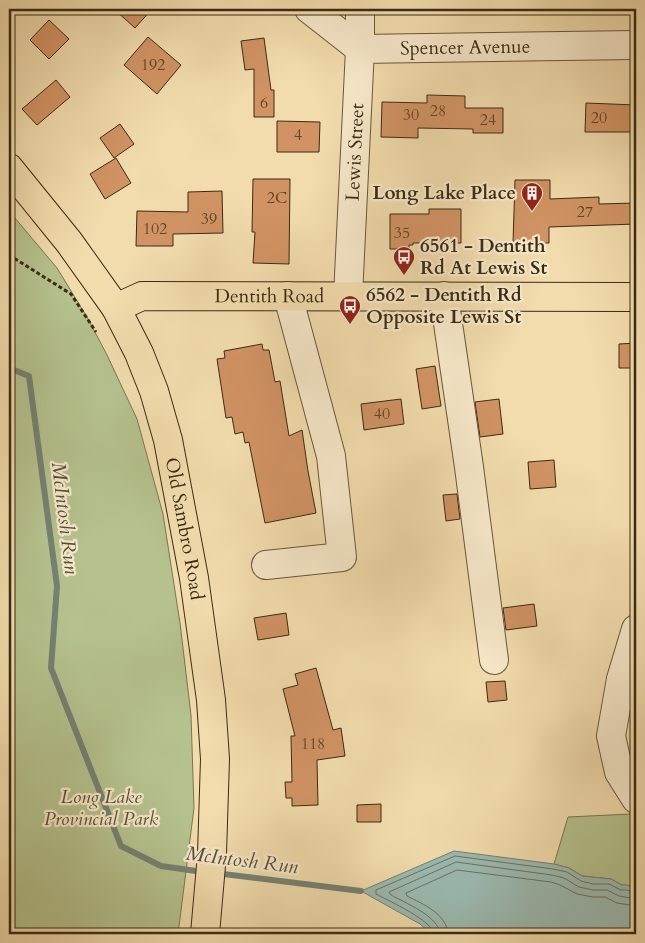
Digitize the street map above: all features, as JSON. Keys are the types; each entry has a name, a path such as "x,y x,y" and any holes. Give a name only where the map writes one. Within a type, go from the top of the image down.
{"main road":[{"name":"Old Sambro Road","path":"9,168 74,249 116,308 139,353 154,391 168,440 184,524 211,700 215,759 212,854 205,934"},
{"name":"Dentith Road","path":"116,308 142,296 636,297"}],"street":[{"path":"308,9 360,49"},
{"name":"Lewis Street","path":"348,296 360,49 360,9"},
{"name":"Spencer Avenue","path":"360,49 636,46"},
{"path":"266,565 342,557 330,456 288,296"},
{"path":"444,296 494,660"},
{"path":"636,629 622,679 611,736 619,772 636,799"}],"path":[{"path":"9,255 70,294 96,332"}],"green space":[{"name":"Long Lake Provincial Park","path":"9,211 57,268 87,317 107,355 137,419 163,514 180,623 191,715 194,808 178,934 9,934"},
{"path":"631,814 636,816 636,889 633,886 622,885 611,879 582,876 569,868 554,864 568,817"}],"water":[{"path":"454,851 554,864 569,868 582,876 611,879 636,889 636,934 431,934 420,924 361,891"}],"building":[{"path":"114,9 152,9 135,28"},
{"path":"49,20 69,39 49,59 30,40"},
{"path":"148,37 181,65 157,94 124,65"},
{"path":"264,38 271,90 274,90 274,117 254,117 254,69 245,70 241,41"},
{"path":"56,80 70,97 37,125 22,109"},
{"path":"427,95 465,96 465,108 503,108 503,133 473,133 473,129 418,128 418,138 381,137 382,102 427,103"},
{"path":"586,103 636,105 636,132 585,132"},
{"path":"277,121 320,122 319,152 277,152"},
{"path":"120,124 134,144 114,158 100,138"},
{"path":"116,158 131,183 105,199 90,174"},
{"path":"253,179 290,179 289,264 253,263 255,232 252,232"},
{"path":"515,180 550,180 550,199 599,197 599,204 636,203 636,224 549,227 549,243 513,243"},
{"path":"222,191 223,233 173,234 173,246 136,246 137,211 188,212 188,192"},
{"path":"429,209 461,209 461,243 413,243 413,245 409,245 409,249 390,249 390,214 429,214"},
{"path":"636,343 636,368 619,368 619,344"},
{"path":"262,344 263,350 269,350 275,382 280,381 289,436 302,430 316,513 265,523 249,442 245,443 243,432 235,434 232,417 226,418 217,359 225,358 224,351"},
{"path":"435,366 441,406 422,409 416,369"},
{"path":"401,399 404,424 364,430 361,404"},
{"path":"499,399 503,434 480,437 475,402"},
{"path":"554,460 556,487 530,489 528,462"},
{"path":"457,494 460,519 446,521 443,495"},
{"path":"534,604 537,626 506,630 503,608"},
{"path":"286,613 289,635 258,640 254,618"},
{"path":"316,668 333,730 341,728 345,756 317,760 318,805 292,806 292,798 286,798 285,782 292,782 291,736 295,736 283,689 298,685 295,674"},
{"path":"505,681 507,700 488,702 486,682"},
{"path":"381,804 381,822 357,822 357,805"}],"waterway":[{"name":"McIntosh Run","path":"9,368 29,376 57,586 51,668 121,846 161,866 203,872"},
{"name":"McIntosh Run","path":"215,873 361,891"}],"place":[{"name":"Long Lake Place","path":"532,212"},
{"name":"6561 - Dentith Rd At Lewis St","path":"404,276"},
{"name":"6562 - Dentith Rd Opposite Lewis St","path":"350,325"}]}
